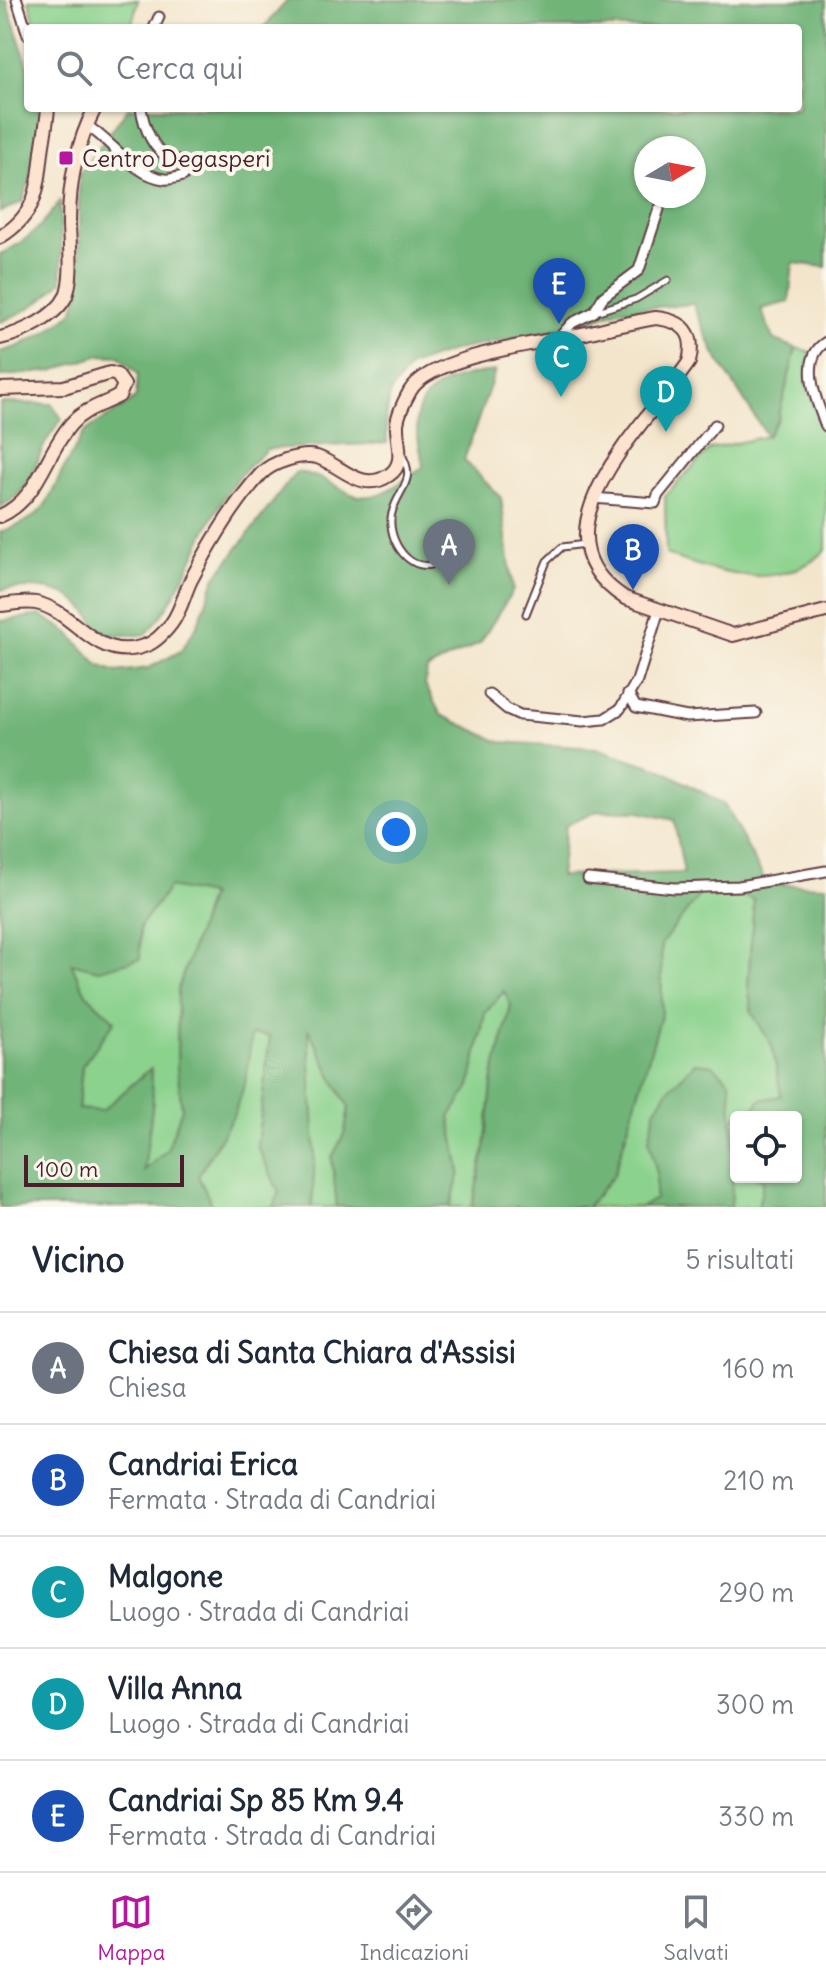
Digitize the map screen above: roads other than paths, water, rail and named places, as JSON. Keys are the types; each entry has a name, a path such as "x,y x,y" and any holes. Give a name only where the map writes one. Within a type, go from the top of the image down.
{"main road":[{"path":"0,237 20,222 33,205 38,189 48,112"},
{"path":"0,338 19,332 44,318 61,305 67,292 74,166 93,112"},
{"path":"0,605 35,603 63,616 95,642 121,649 143,647 160,637 173,622 199,567 237,504 264,471 287,459 316,457 355,479 374,481 388,476 398,466 397,425 400,414 412,387 421,379 442,367 508,348 656,318 672,320 682,326 689,334 693,347 685,368 604,475 593,498 586,518 587,543 595,569 609,588 625,598 733,635 826,611"},
{"path":"0,389 64,387 110,373 117,375 124,385 119,396 94,406 72,423 28,497 0,516"}],"street":[{"path":"17,0 25,24"},
{"path":"156,24 159,17"},
{"path":"86,125 150,174 165,180 183,176 189,167 179,159 170,158 157,146 148,135 142,112"},
{"path":"558,339 572,323 594,312 603,297 639,270 659,209"},
{"path":"826,342 819,346 812,361 812,387 826,426"},
{"path":"593,498 655,503 658,495 715,425"},
{"path":"489,694 520,715 583,721 604,719 620,709 628,694 642,666 659,610"},
{"path":"628,694 636,707 687,717 756,713"},
{"path":"588,879 674,888 728,887 826,871"}],"lane":[{"path":"594,312 636,299 668,280"},
{"path":"400,450 409,467 407,482 391,515 395,541 405,559 423,566 431,565"},
{"path":"526,614 547,561 562,547 587,543"}],"place":[{"name":"Centro Degasperi","path":"66,158"},
{"name":"Candriai Sp 85 Km 9.4","path":"559,324"},
{"name":"Malgone","path":"561,397"},
{"name":"Villa Anna","path":"666,432"},
{"name":"Chiesa di Santa Chiara d'Assisi","path":"449,585"},
{"name":"Candriai Erica","path":"633,590"}]}
